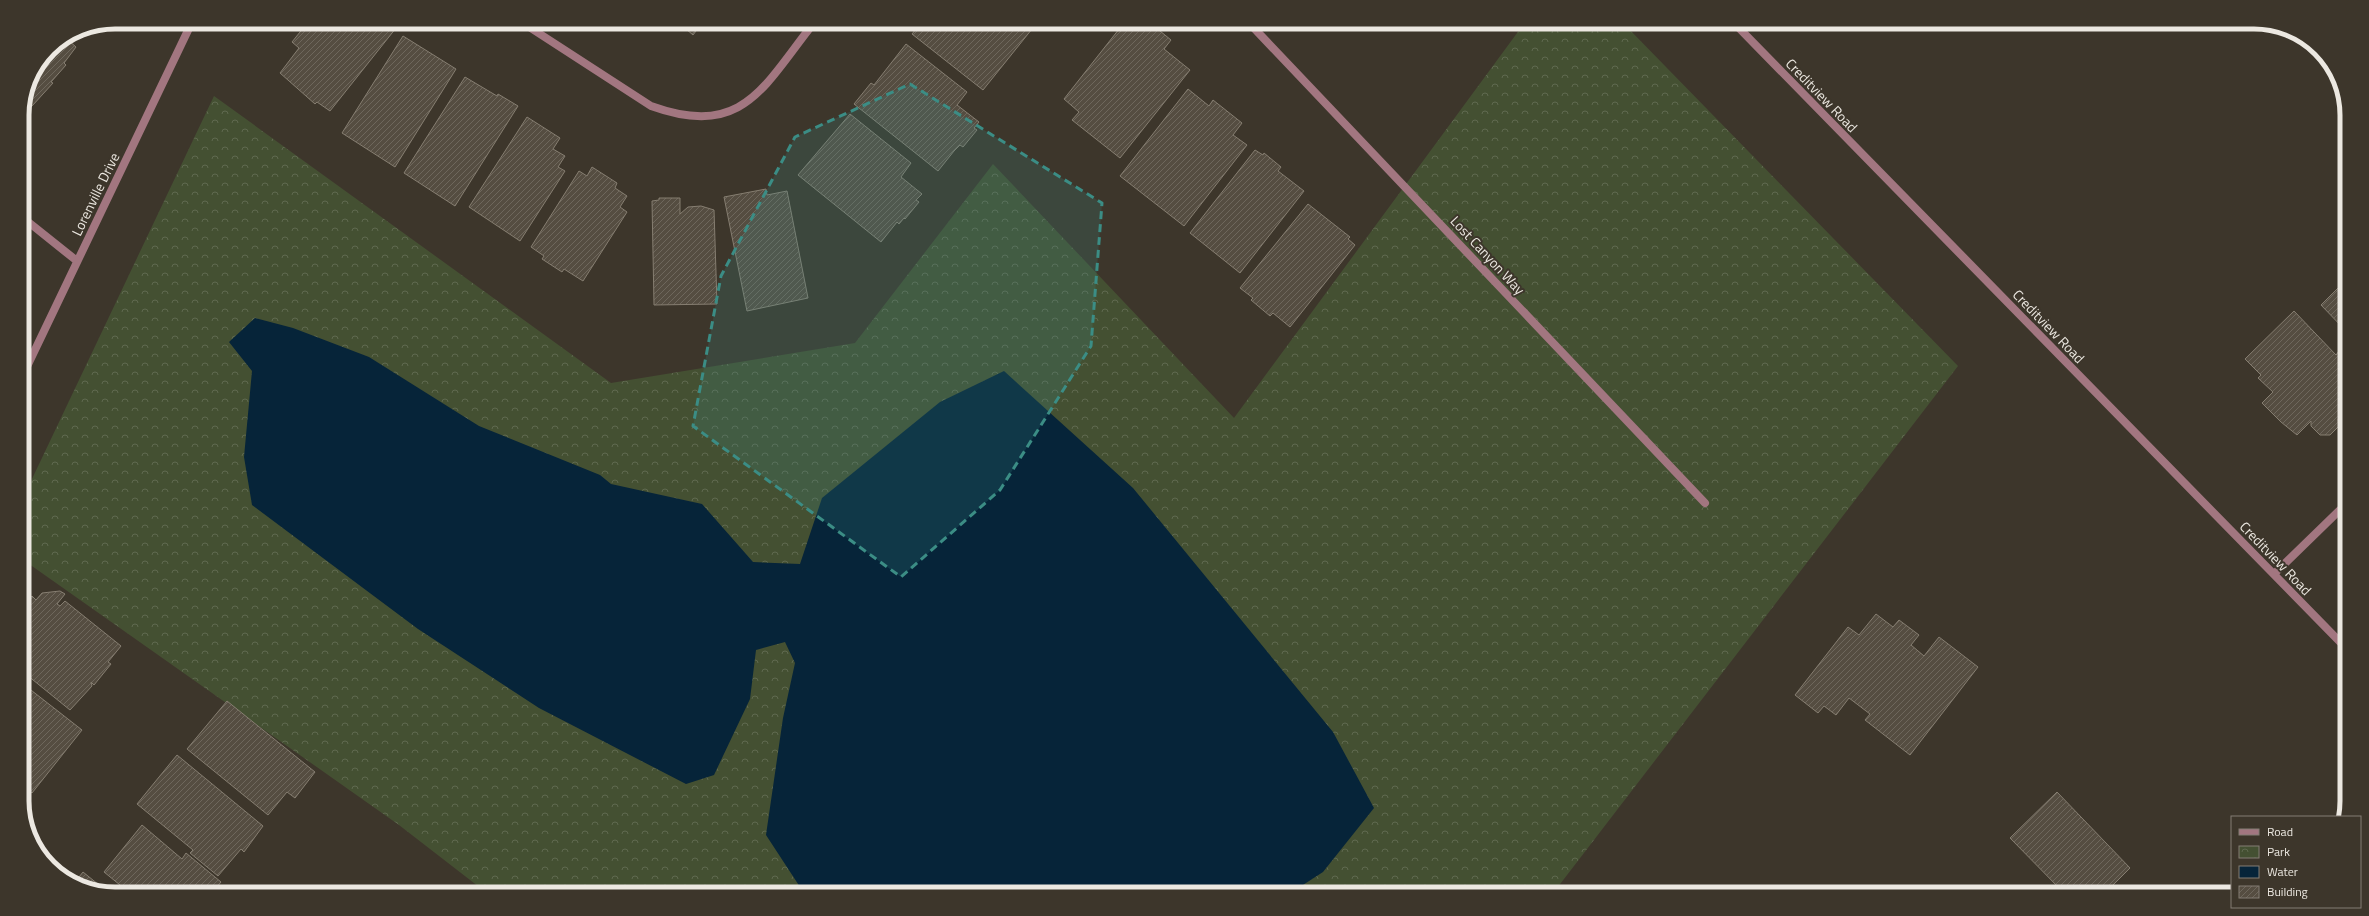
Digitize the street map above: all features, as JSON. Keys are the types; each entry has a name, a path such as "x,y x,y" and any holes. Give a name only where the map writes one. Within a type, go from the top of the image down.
{"street":[{"name":"Lorenville Drive","path":"29,362 189,29"},
{"path":"532,29 651,106 674,114 699,117 725,114 743,105 758,94 809,29"},
{"name":"Lost Canyon Way","path":"1255,29 1705,503"},
{"name":"Creditview Road","path":"1740,29 2340,642"},
{"path":"29,223 77,261"},
{"path":"2274,574 2340,510"}],"highlighted area":[{"path":"910,84 1102,203 1091,346 1000,490 901,577 693,426 721,276 795,137"}],"green space":[{"path":"1520,29 1629,29 1958,366 1558,887 479,887 399,825 29,564 29,485 214,96 611,383 855,343 993,164 1234,418"}],"water":[{"path":"255,318 293,328 369,357 479,426 600,475 611,484 702,504 753,562 800,564 822,498 940,402 1004,371 1133,488 1333,732 1374,808 1323,872 1300,887 800,887 766,835 783,718 795,663 785,642 756,650 750,699 714,775 686,784 539,708 418,629 252,505 244,457 252,371 229,342"}],"building":[{"path":"302,29 395,29 330,111 317,102 315,104 280,73 299,48 292,42"},
{"path":"686,29 698,29 693,35"},
{"path":"916,29 1032,29 983,90 912,34"},
{"path":"1119,29 1158,29 1171,40 1164,49 1190,70 1120,158 1072,120 1079,112 1064,99"},
{"path":"403,36 456,69 395,167 342,133"},
{"path":"70,41 76,47 64,63 66,65 51,82 53,83 30,109 32,93 40,72 50,58"},
{"path":"906,44 967,92 957,105 979,122 974,128 977,130 963,147 960,145 938,171 854,104 871,83 874,85"},
{"path":"465,77 497,96 498,94 518,106 455,206 404,173"},
{"path":"1188,89 1209,106 1213,100 1242,123 1233,135 1247,145 1184,226 1120,176"},
{"path":"850,114 911,163 901,177 922,194 916,200 919,202 905,219 904,218 899,224 897,222 881,242 798,175"},
{"path":"527,117 560,138 553,149 565,156 558,167 565,171 520,241 469,207"},
{"path":"1255,150 1263,155 1264,153 1281,167 1278,171 1304,191 1240,273 1190,233"},
{"path":"592,167 617,183 615,188 627,196 620,207 627,212 583,281 564,269 562,272 542,259 544,256 531,247 579,171 587,176"},
{"path":"766,189 767,195 787,191 808,298 747,311 724,197"},
{"path":"659,198 680,198 680,214 688,207 701,206 714,210 717,304 654,305 652,201 659,200"},
{"path":"1308,204 1350,237 1348,239 1355,245 1290,327 1273,313 1270,316 1251,300 1253,298 1240,288"},
{"path":"2340,286 2340,325 2321,305"},
{"path":"2294,311 2336,355 2339,351 2340,352 2339,426 2330,435 2320,435 2311,426 2311,421 2297,435 2281,422 2262,403 2273,392 2258,378 2261,375 2245,359"},
{"path":"60,591 65,594 57,604 60,606 65,601 121,646 108,662 111,664 94,685 91,682 92,686 70,710 29,677 29,600 32,596 36,600 42,593"},
{"path":"1876,614 1893,627 1899,620 1919,635 1911,645 1924,656 1939,637 1978,667 1910,755 1865,720 1870,714 1849,698 1836,715 1824,706 1818,713 1795,695 1848,627 1859,635"},
{"path":"29,688 82,730 32,793 29,791"},
{"path":"227,701 315,772 295,798 287,792 268,815 187,749"},
{"path":"177,755 263,826 244,852 241,849 218,876 190,853 193,850 137,804"},
{"path":"2057,792 2130,868 2111,887 2058,887 2010,838"},
{"path":"142,825 182,859 186,853 221,882 217,887 123,887 104,872"},
{"path":"83,872 99,885 87,882 78,878"}]}
